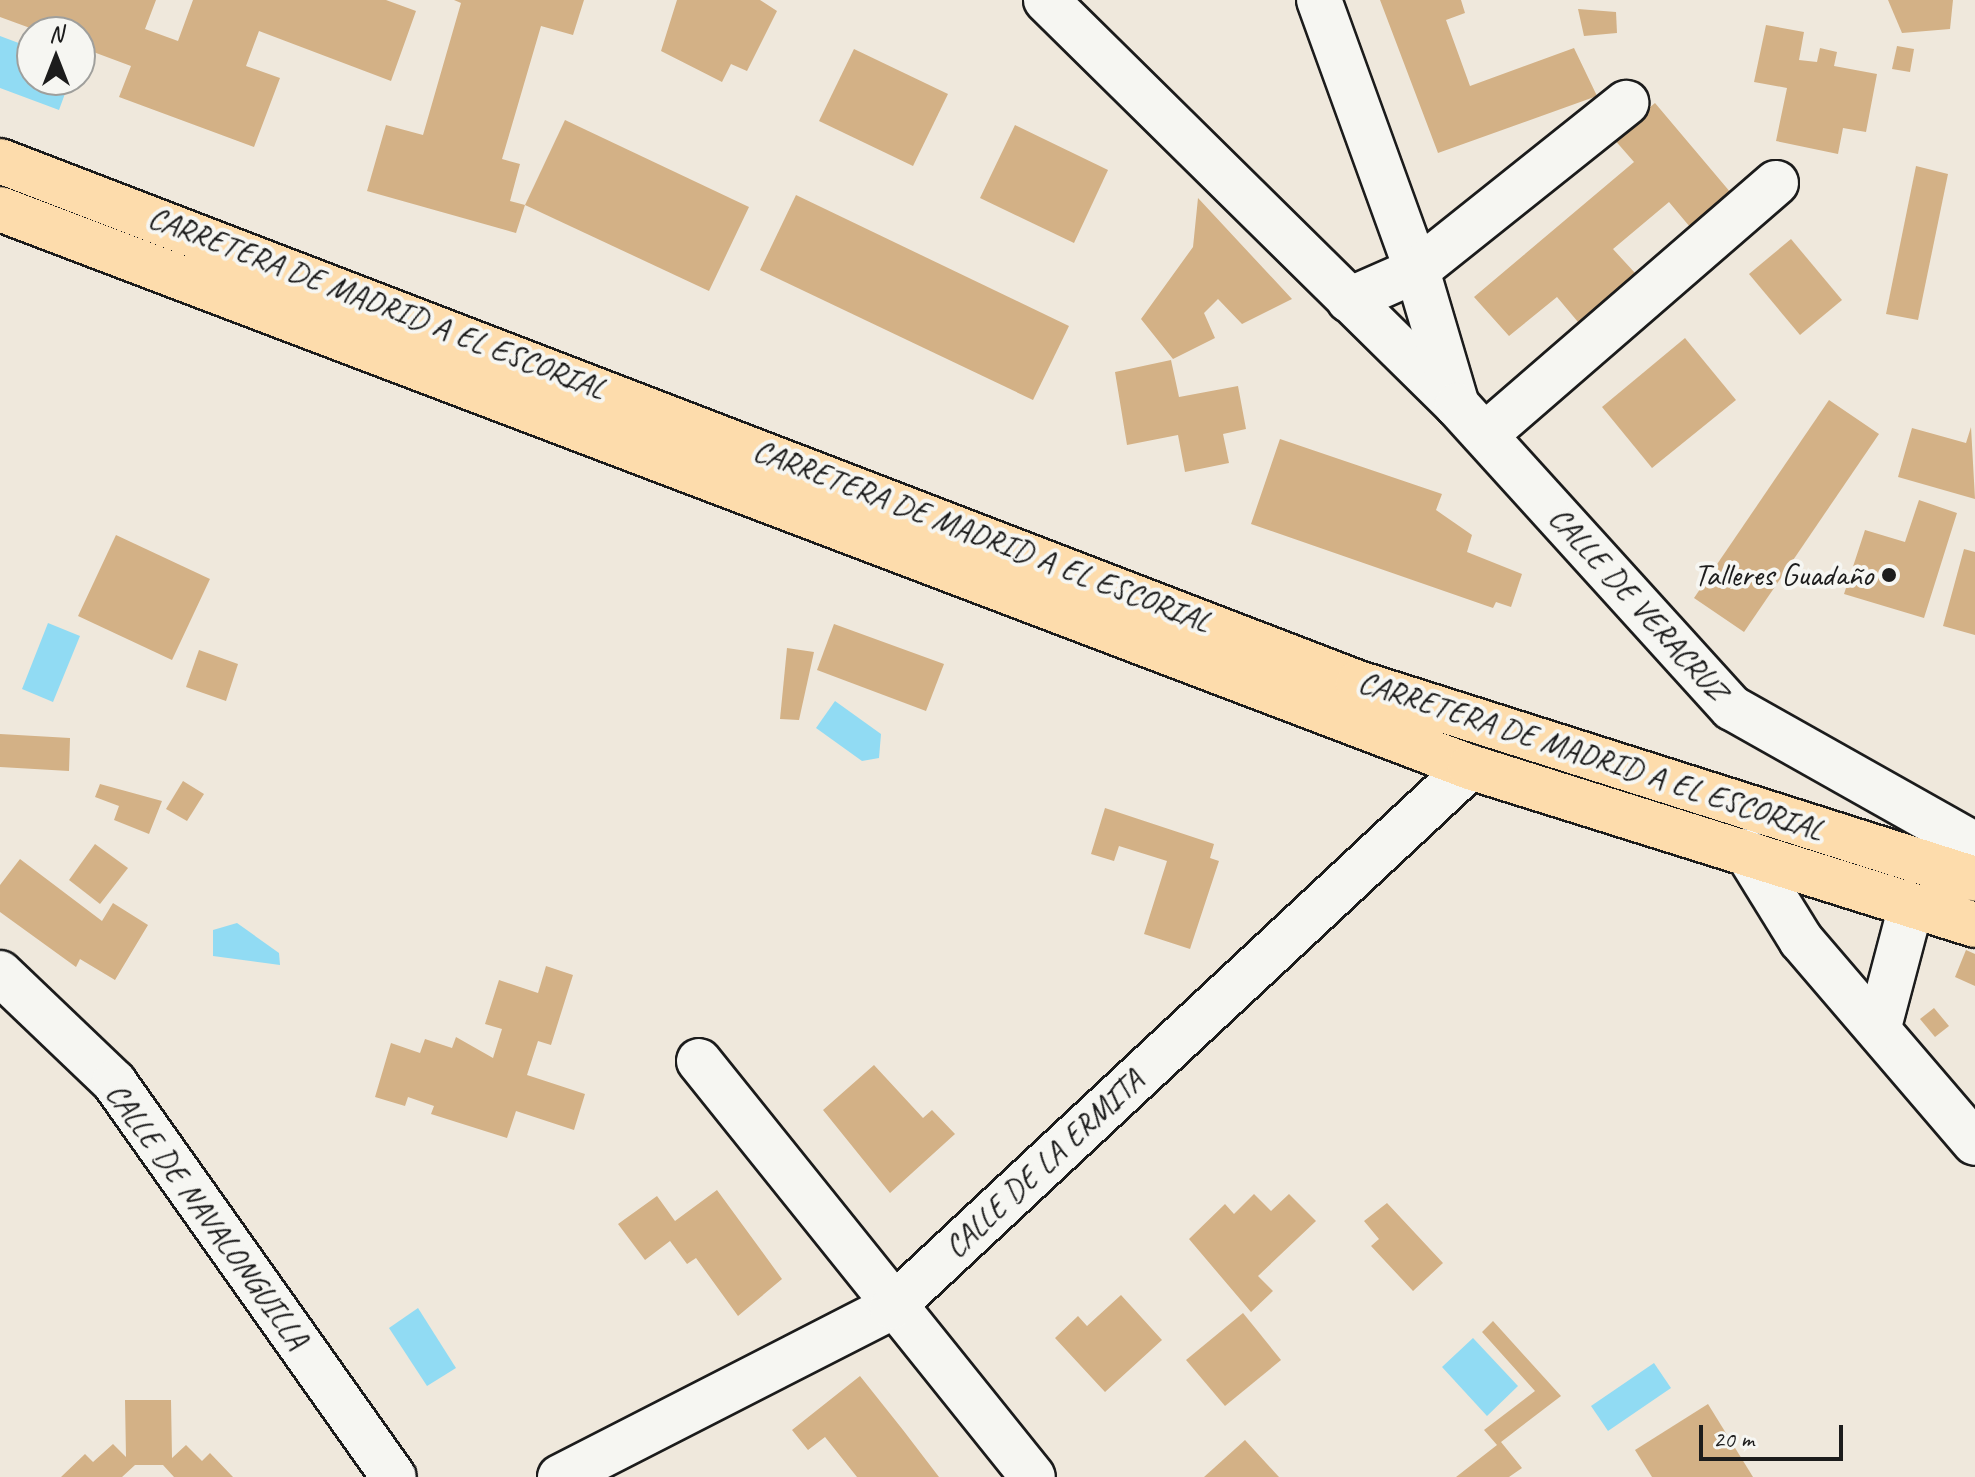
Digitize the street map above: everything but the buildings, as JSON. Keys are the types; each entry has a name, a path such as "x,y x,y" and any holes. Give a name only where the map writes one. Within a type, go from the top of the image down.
{"highway":[{"name":"CARRETERA DE MADRID A EL ESCORIAL","path":"0,161 1358,683 1975,879"},
{"name":"CARRETERA DE MADRID A EL ESCORIAL","path":"0,209 1470,767 1975,925"}],"street":[{"name":"CALLE DE VERACRUZ","path":"1046,0 1471,420 1732,708 1975,845"},
{"name":"CALLE DE VERACRUZ","path":"1319,0 1471,420"},
{"path":"1349,300 1417,270 1626,103"},
{"path":"1471,420 1776,183"},
{"name":"CALLE DE LA ERMITA","path":"560,1477 892,1307 1470,767"},
{"path":"1746,851 1801,940 1879,1027 1975,1143"},
{"path":"1879,1027 1911,906"},
{"name":"CALLE DE NAVALONGUILLA","path":"0,973 114,1082 394,1477"},
{"path":"699,1061 892,1307 1033,1477"}],"water":[{"path":"0,36 16,42 16,94 0,88"},
{"path":"21,96 64,96 59,110"},
{"path":"48,623 80,636 53,702 22,689"},
{"path":"835,701 881,734 879,758 862,761 816,728"},
{"path":"237,923 279,953 280,965 213,956 213,930"},
{"path":"418,1308 456,1368 427,1386 389,1328"},
{"path":"1473,1338 1518,1386 1487,1416 1442,1367"},
{"path":"1654,1363 1671,1388 1608,1431 1591,1406"}],"place":[{"name":"Talleres Guadaño","path":"1889,575"}]}
